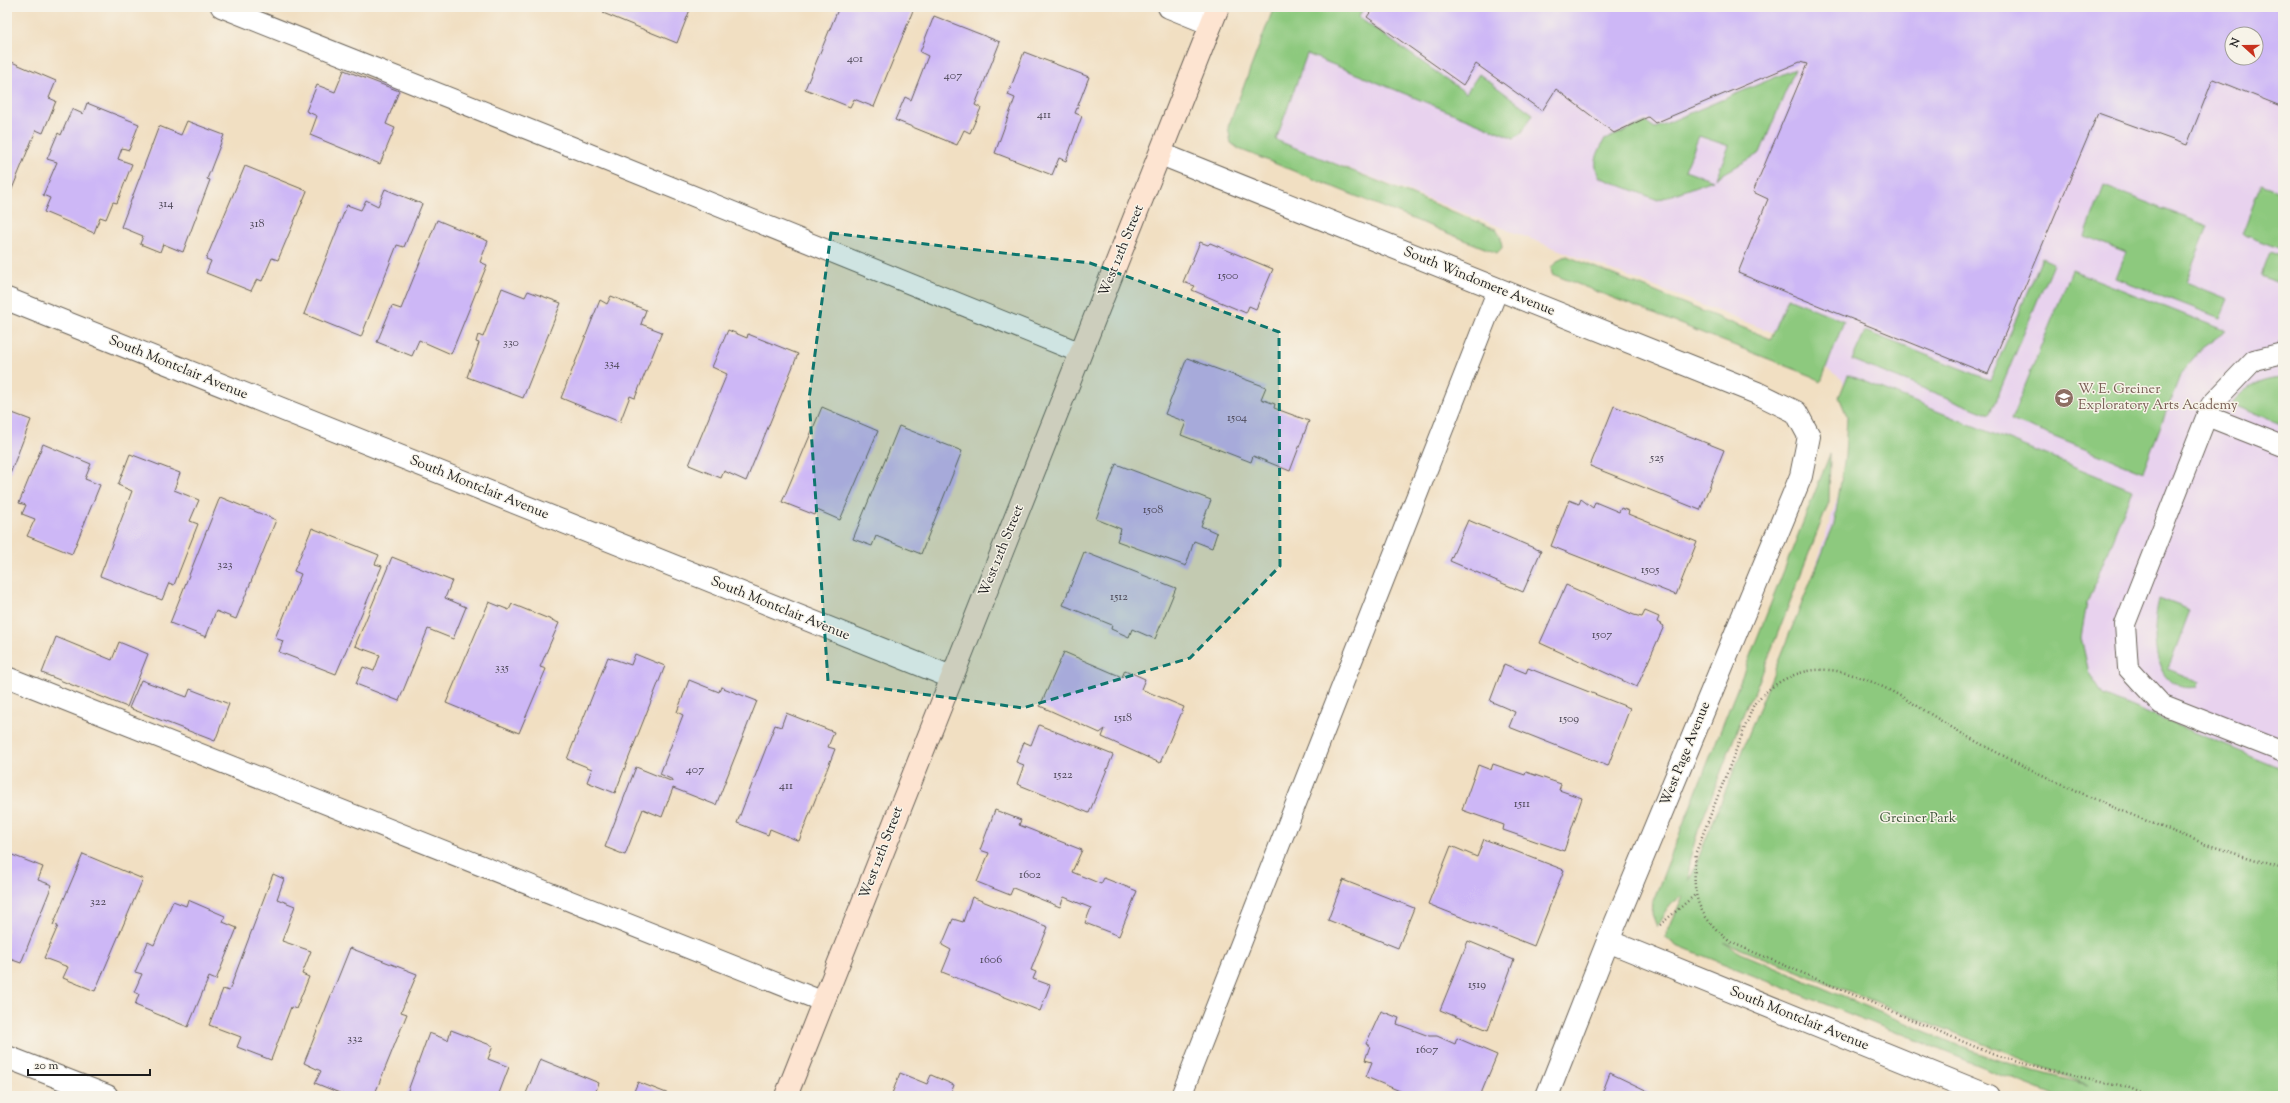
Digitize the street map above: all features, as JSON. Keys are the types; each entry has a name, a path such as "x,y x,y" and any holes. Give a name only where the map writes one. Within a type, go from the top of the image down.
{"street":[{"path":"1169,7 1214,16"},
{"name":"West 12th Street","path":"786,1096 951,677 1161,154 1214,16"},
{"name":"South Windomere Avenue","path":"1161,154 1757,393 1796,412"},
{"name":"South Montclair Avenue","path":"7,299 951,677"},
{"name":"West Page Avenue","path":"1547,1096 1608,941 1801,476 1809,436 1796,412"},
{"name":"South Montclair Avenue","path":"1608,941 1989,1096"},
{"path":"7,1057 107,1096"}],"lane":[{"path":"221,7 555,140 1081,353"},
{"path":"1181,1096 1498,289"},
{"path":"2283,353 2254,360 2211,404 2125,624 2128,668 2160,704 2283,752"},
{"path":"2207,416 2283,446"},
{"path":"7,678 824,1002"}],"path":[{"path":"2148,1096 2124,1086 2062,1073 1992,1054 1730,942 1710,925 1701,912 1696,894 1694,876 1696,852 1754,704 1764,692 1790,675 1813,671 1836,671 1860,678 1888,690 1979,743 2121,810 2186,837 2283,868"},
{"path":"1660,926 1696,894"}],"highlighted area":[{"path":"831,233 1090,263 1279,332 1280,566 1190,658 1023,708 828,681 809,399"}],"shaded area":[{"name":"W. E. Greiner Exploratory Arts Academy","path":"1277,7 2283,7 2283,769 1813,576 1850,456 1843,380 1782,336 1231,123"}],"green space":[{"path":"1274,7 1365,7 1358,17 1466,93 1479,74 1533,114 1521,134 1514,138 1307,54 1276,140 1496,229 1501,238 1502,248 1497,253 1239,149 1231,143 1228,127"},
{"path":"1795,69 1760,153 1716,178 1729,146 1699,136 1685,170 1713,180 1658,200 1599,177 1596,167 1596,158 1604,140 1646,122 1655,128"},
{"path":"2261,184 2283,192 2283,250 2242,234"},
{"path":"2104,186 2208,226 2186,282 2228,299 2220,318 2116,278 2126,252 2085,236"},
{"path":"2270,252 2283,257 2283,285 2261,276"},
{"path":"1567,256 1771,339 1788,298 1844,321 1821,382 1812,376 1552,274 1551,268 1559,259"},
{"path":"2042,258 2053,263 1990,415 1852,360 1865,331 1990,380"},
{"path":"2072,270 2226,331 2203,347 2181,373 2143,472 2011,420"},
{"name":"Greiner Park","path":"1848,375 2132,490 2087,603 2081,637 2089,673 2103,695 2283,769 2283,1096 2056,1096 1674,944 1665,937 1683,896 1671,905 1657,927 1652,914 1653,901 1830,454 1829,502 1754,694 1748,702 1698,831 1689,861 1689,881 1834,524 1845,456 1847,416 1839,397","holes":["1723,942 2088,1085 2016,1066 1964,1048 1741,953"]},
{"path":"2283,378 2283,425 2231,404 2242,393 2254,385 2268,380"},
{"path":"2159,598 2190,610 2168,669 2200,682 2197,687 2181,687 2170,681 2162,671 2157,657 2155,642 2155,626"}],"building":[{"path":"606,7 691,7 677,43 603,13"},
{"path":"839,7 914,8 874,107 854,99 850,107 805,89"},
{"path":"1374,7 2283,7 2283,107 2213,79 2187,145 2098,113 1988,374 1738,273 1768,199 1753,192 1807,64 1800,62 1655,123 1648,117 1614,133 1556,89 1542,111 1476,64 1463,85 1367,17"},
{"path":"934,16 1000,42 975,105 981,108 970,133 964,130 957,145 895,120 905,97 911,100 928,56 920,52"},
{"path":"1024,52 1089,77 1075,113 1082,116 1066,161 1059,158 1052,175 995,153 1015,98 1008,95"},
{"path":"7,60 56,81 49,98 56,101 43,133 36,130 10,194 7,193"},
{"path":"344,70 399,91 386,124 395,128 380,164 310,135 317,116 306,111 317,85 335,92"},
{"path":"87,103 139,124 129,150 122,148 118,159 132,164 117,203 113,202 106,219 100,217 94,233 44,212 50,198 43,195 57,162 47,159 58,133 61,135 72,109 83,114"},
{"path":"187,121 224,135 207,179 210,180 183,252 163,244 160,252 140,244 143,236 121,227 159,126 181,135"},
{"path":"245,166 307,191 278,260 272,258 262,281 257,279 251,291 206,273 211,261 206,259"},
{"path":"385,189 422,204 404,247 397,245 361,337 304,314 347,205 361,210 366,200 378,206"},
{"path":"437,220 488,241 480,262 487,265 451,354 419,340 412,356 377,342 392,306 401,309"},
{"path":"1200,242 1208,245 1210,243 1273,269 1256,309 1249,306 1246,313 1192,290 1195,286 1183,282"},
{"path":"502,288 525,297 528,291 561,303 523,398 467,377 479,343 476,342 478,335 483,337"},
{"path":"611,296 646,310 641,324 662,332 635,398 630,396 620,422 561,398 600,300 607,304"},
{"path":"728,330 747,338 748,334 798,354 746,481 724,471 721,478 689,465 727,374 712,367"},
{"path":"1187,358 1266,387 1261,399 1275,404 1274,408 1309,421 1290,471 1253,456 1251,462 1181,435 1186,422 1165,414"},
{"path":"1614,406 1724,450 1700,510 1590,466"},
{"path":"822,407 878,431 840,520 817,510 815,515 782,502"},
{"path":"7,411 31,420 10,474 7,472"},
{"path":"899,426 962,451 921,554 876,536 872,546 853,539"},
{"path":"43,444 91,464 85,479 100,485 72,554 27,536 35,519 22,514 26,505 19,503"},
{"path":"130,454 180,473 174,490 199,500 190,521 198,524 174,585 169,583 162,600 100,576 132,491 118,485"},
{"path":"1116,464 1211,500 1201,526 1217,533 1212,548 1194,541 1186,566 1117,541 1121,529 1096,519"},
{"path":"220,497 276,520 236,619 216,611 206,637 170,623"},
{"path":"1581,499 1593,508 1595,502 1619,512 1621,508 1629,511 1628,514 1697,542 1676,595 1551,546 1569,500 1579,504"},
{"path":"1468,520 1541,551 1523,592 1450,561"},
{"path":"312,528 379,555 375,564 382,566 336,674 279,652 283,641 275,638 301,574 294,571"},
{"path":"1084,552 1176,588 1155,639 1132,629 1129,637 1111,629 1112,625 1063,605"},
{"path":"392,557 452,581 445,598 466,607 453,639 428,629 399,701 356,684 363,667 374,671 380,655 355,646"},
{"path":"1566,585 1634,615 1642,617 1645,611 1659,617 1657,622 1664,626 1637,687 1540,643"},
{"path":"489,602 509,610 512,604 559,623 540,667 546,669 519,733 446,703"},
{"path":"56,637 112,660 119,642 148,654 127,707 42,673"},
{"path":"1064,652 1122,677 1125,670 1145,679 1141,689 1184,707 1160,763 1102,737 1105,729 1100,733 1040,706"},
{"path":"635,654 665,666 615,793 587,782 592,769 567,759 608,657 631,665"},
{"path":"1504,664 1526,673 1528,668 1630,708 1608,766 1509,727 1515,712 1490,701"},
{"path":"141,680 187,697 190,689 229,704 215,741 129,708"},
{"path":"689,680 719,692 721,687 757,701 716,805 673,788 662,817 643,809 625,855 605,847 636,767 673,782 673,780 660,774 683,715 677,712"},
{"path":"786,713 834,732 828,747 835,749 799,841 770,829 768,835 737,823 775,725 781,727"},
{"path":"1039,725 1113,755 1089,813 1017,784 1024,765 1016,762 1024,742 1031,745"},
{"path":"1493,764 1525,775 1526,772 1561,784 1559,790 1582,798 1564,851 1503,830 1504,825 1462,810 1478,765 1491,770"},
{"path":"995,810 1021,820 1019,825 1082,850 1072,872 1101,884 1104,878 1137,891 1119,936 1085,923 1091,908 1064,897 1060,907 1013,888 1010,895 977,882 989,853 980,850"},
{"path":"1484,839 1564,870 1534,946 1428,904 1451,846 1477,857"},
{"path":"7,853 43,867 38,880 52,885 21,963 7,958"},
{"path":"83,854 143,879 95,991 63,978 68,967 44,958 58,926 53,925"},
{"path":"273,874 284,879 277,899 295,906 282,941 311,951 302,974 309,977 296,1009 291,1007 271,1060 237,1047 241,1037 209,1025 223,989 229,991"},
{"path":"1343,880 1414,908 1398,948 1328,920"},
{"path":"972,897 1048,927 1031,970 1036,972 1033,979 1050,985 1040,1011 942,972 951,950 942,945 953,919 963,922"},
{"path":"188,900 225,916 223,922 237,928 216,980 209,977 188,1027 135,1005 139,994 134,992 142,974 135,972 148,942 154,945 173,901 186,906"},
{"path":"1468,941 1514,960 1488,1030 1440,1010"},
{"path":"350,948 417,974 401,1012 407,1014 374,1096 347,1096 315,1083 321,1071 304,1063"},
{"path":"1381,1011 1399,1018 1397,1024 1429,1036 1437,1036 1455,1044 1457,1038 1497,1055 1480,1096 1412,1096 1366,1077 1372,1062 1365,1060 1370,1046 1366,1044"},
{"path":"451,1030 493,1046 488,1059 509,1067 498,1096 406,1096 429,1033 448,1040"},
{"path":"540,1059 599,1083 594,1096 525,1096"},
{"path":"900,1073 927,1084 931,1075 954,1085 950,1096 891,1096"},
{"path":"1610,1073 1658,1096 1601,1096"},
{"path":"638,1082 674,1096 632,1096"}],"place":[{"name":"W. E. Greiner Exploratory Arts Academy","path":"2064,398"}]}
